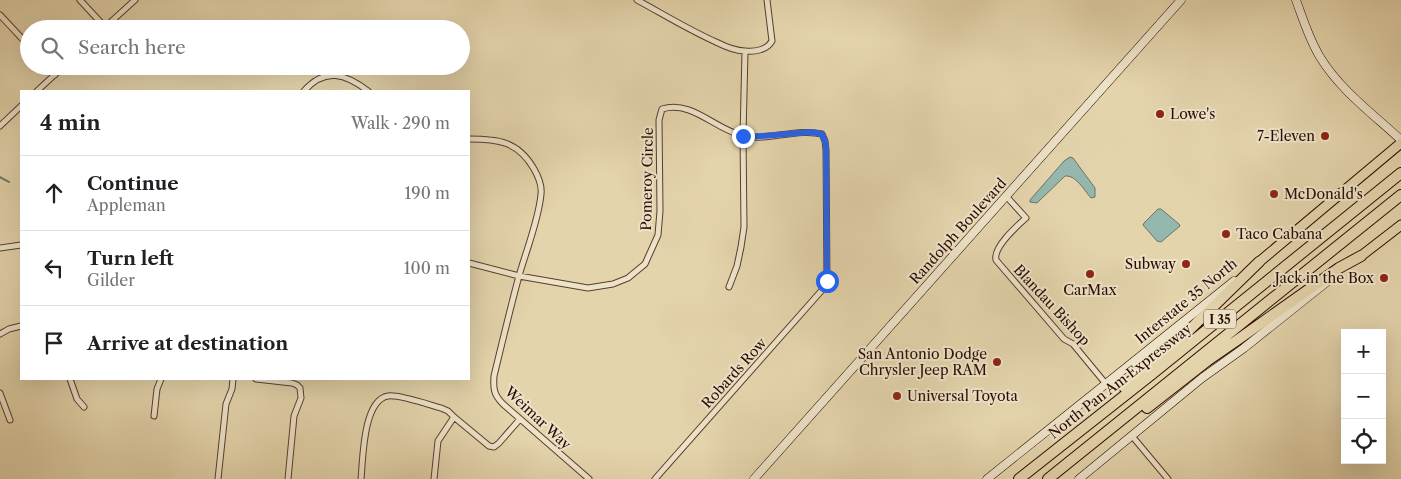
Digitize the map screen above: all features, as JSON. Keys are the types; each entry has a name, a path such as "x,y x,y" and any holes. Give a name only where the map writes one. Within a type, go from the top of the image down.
{"highway":[{"name":"North Pan Am Expressway","path":"1019,479 1401,173"},
{"name":"I 35","path":"1048,479 1401,195"},
{"path":"1080,454 1158,400 1208,361 1339,268 1361,256"},
{"path":"1038,463 1176,343 1259,262"}],"main road":[{"name":"Randolph Boulevard","path":"754,479 1181,0"},
{"path":"1296,0 1311,41 1327,68 1401,142"},
{"name":"Interstate 35 North","path":"987,479 1259,262 1401,142"},
{"path":"1080,479 1202,378 1244,348 1401,225"}],"street":[{"path":"80,0 97,20"},
{"path":"113,20 135,0"},
{"path":"638,0 696,33 721,44 745,51 763,49 769,46 772,41 767,0"},
{"path":"1,18 20,37"},
{"path":"729,287 737,266 744,227 743,136 745,51"},
{"path":"38,90 55,75"},
{"path":"305,90 320,77 338,76 356,82 367,90"},
{"name":"Pomeroy Circle","path":"470,263 519,276 571,286 596,287 620,281 645,264 656,241 660,220 659,120 662,109 670,106 682,107 700,114 728,131 743,136"},
{"path":"0,126 20,107"},
{"name":"Robards Row","path":"655,479 823,289 827,281 826,145 822,134 811,132 743,136"},
{"path":"470,139 496,140 511,145 525,156 539,179 541,192 539,207 519,276"},
{"name":"Blandau Bishop","path":"1006,196 1026,218 997,249 996,260 1064,338 1073,344 1106,384"},
{"path":"0,248 20,245"},
{"name":"Weimar Way","path":"519,276 494,376 493,388 497,398 589,479"},
{"path":"0,334 20,326"},
{"path":"70,380 77,399 84,407"},
{"path":"154,416 160,380"},
{"path":"218,479 226,404 232,389 233,380"},
{"path":"265,380 292,383 300,388 301,398 294,416 288,479"},
{"path":"0,393 10,420"},
{"path":"361,479 368,421 376,403 382,398 389,396 397,397 448,411 490,446 494,447 520,419"},
{"path":"434,479 438,441 454,417"},
{"path":"1132,436 1168,479"}],"water":[{"path":"1070,157 1073,158 1095,188 1095,197 1091,198 1076,180 1065,176 1037,203 1030,202 1064,161"},
{"path":"1158,209 1161,209 1180,226 1161,242 1157,241 1143,225"}],"waterway":[{"path":"0,177 9,182"}],"place":[{"name":"Lowe's","path":"1160,114"},
{"name":"7-Eleven","path":"1325,136"},
{"name":"McDonald's","path":"1274,194"},
{"name":"Taco Cabana","path":"1226,234"},
{"name":"Subway","path":"1186,264"},
{"name":"CarMax","path":"1090,274"},
{"name":"Jack in the Box","path":"1384,278"},
{"name":"San Antonio Dodge Chrysler Jeep RAM","path":"997,362"},
{"name":"Universal Toyota","path":"897,396"}],"route":[{"path":"743,136 811,132 822,134 824,137 826,145 827,281"}]}
